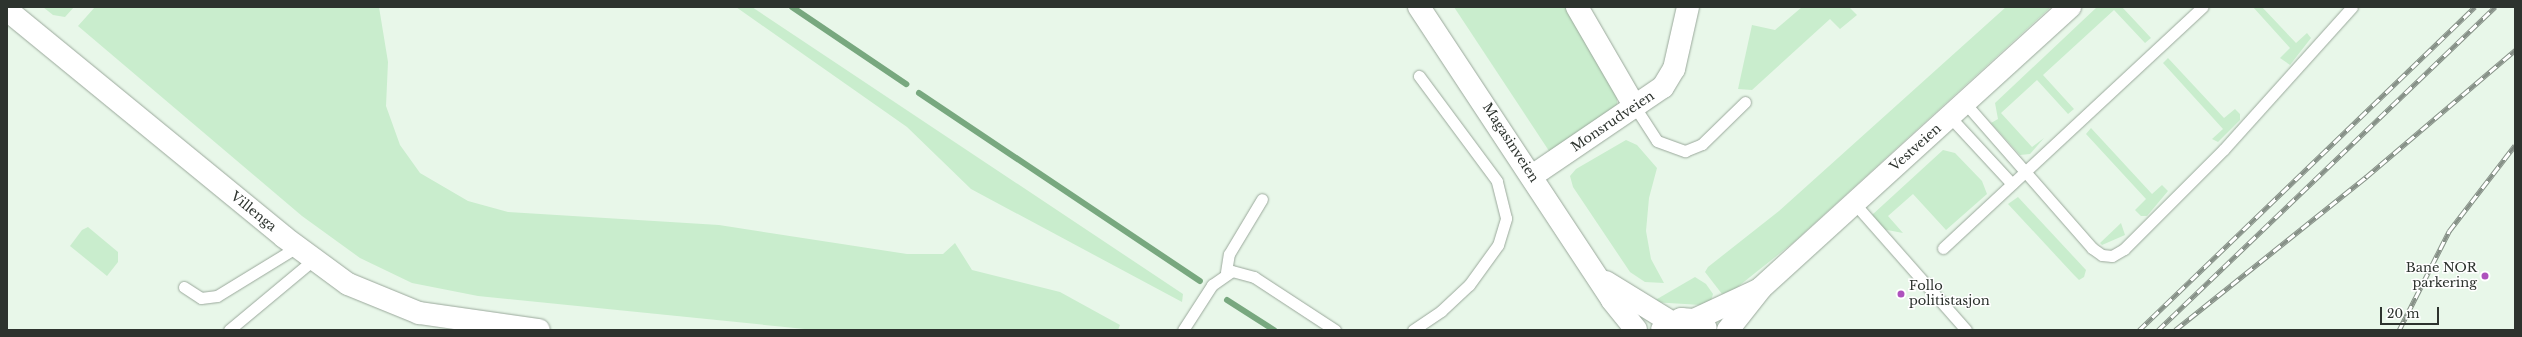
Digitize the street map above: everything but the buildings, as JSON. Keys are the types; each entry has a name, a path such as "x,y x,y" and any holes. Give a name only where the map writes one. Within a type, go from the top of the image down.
{"street":[{"name":"Magasinveien","path":"1419,7 1600,279 1612,300 1636,330"},
{"path":"1577,7 1635,107"},
{"name":"Monsrudveien","path":"1532,176 1657,93 1671,74 1688,7"},
{"name":"Vestveien","path":"1728,330 1761,288 2070,7"},
{"name":"Villenga","path":"7,10 305,254 360,291 402,308 539,330"},
{"name":"Magasinveien","path":"1600,279 1666,326"},
{"name":"Vestveien","path":"1666,326 1701,325 1761,288"}],"lane":[{"path":"1943,248 2202,7"},
{"path":"1957,110 2023,173 2098,253 2107,256 2118,253 2224,149 2352,7"},
{"path":"1413,330 1441,311 1469,285 1498,245 1506,218 1495,177 1419,76"},
{"path":"1635,107 1653,138 1666,147 1685,151 1702,144 1746,102"},
{"path":"1957,110 2012,184"},
{"path":"1183,330 1212,285 1226,272 1229,254 1262,199"},
{"path":"1855,204 1966,330"},
{"path":"184,287 201,298 217,296 305,254"},
{"path":"229,330 305,254"},
{"path":"1226,272 1240,271 1254,277 1335,330"}],"green space":[{"path":"43,7 74,7 65,17 53,15"},
{"path":"95,7 379,7 388,62 386,106 400,145 420,173 468,201 508,212 719,225 907,254 943,254 955,243 972,270 1060,292 1120,325 1118,330 815,330 478,296 412,283 360,258 302,216 78,26"},
{"path":"736,7 752,7 1183,294 1182,302 971,189 907,127"},
{"path":"1454,7 1568,7 1617,96 1617,105 1551,154"},
{"path":"1802,7 1849,7 1857,15 1840,29 1830,19 1752,90 1738,89 1752,25 1775,30"},
{"path":"2006,7 2051,7 1794,242 1735,289 1722,294 1705,272 1708,267 1779,211"},
{"path":"2097,7 2122,7 2151,38 2145,43 2114,10 2043,75 2074,109 2068,114 2037,80 2001,113 2032,147 2044,138 2030,154 2020,155 1991,123 1998,119 1995,103"},
{"path":"2253,7 2262,7 2296,43 2307,33 2311,38 2290,65 2280,58 2290,48"},
{"path":"2168,58 2224,118 2235,109 2240,114 2240,120 2218,142 2212,139 2223,129 2163,63"},
{"path":"2091,128 2152,194 2162,185 2168,191 2147,216 2141,216 2135,210 2146,199 2086,134"},
{"path":"1626,140 1637,145 1657,168 1649,198 1646,231 1651,259 1664,283 1645,282 1630,272 1573,187 1570,176 1576,169"},
{"path":"1943,150 1955,153 1982,181 1987,194 1946,230 1913,194 1888,216 1903,233 1882,229 1872,215"},
{"path":"2018,197 2086,270 2084,277 2079,280 2008,204"},
{"path":"2121,223 2125,235 2102,245 2100,243"},
{"path":"88,227 118,252 118,262 107,276 70,246 82,230"},
{"path":"1695,277 1706,284 1713,294 1711,301 1701,305 1652,302"}],"waterway":[{"path":"792,7 906,84"},
{"path":"919,93 1200,281"},
{"path":"1227,300 1274,330"}],"railway":[{"path":"2139,330 2475,7"},
{"path":"2158,330 2495,7"},
{"path":"2175,330 2366,177 2515,50"},
{"path":"2399,330 2449,231 2515,145"}],"place":[{"name":"Bane NOR parkering","path":"2485,276"},
{"name":"Follo politistasjon","path":"1901,294"}]}
